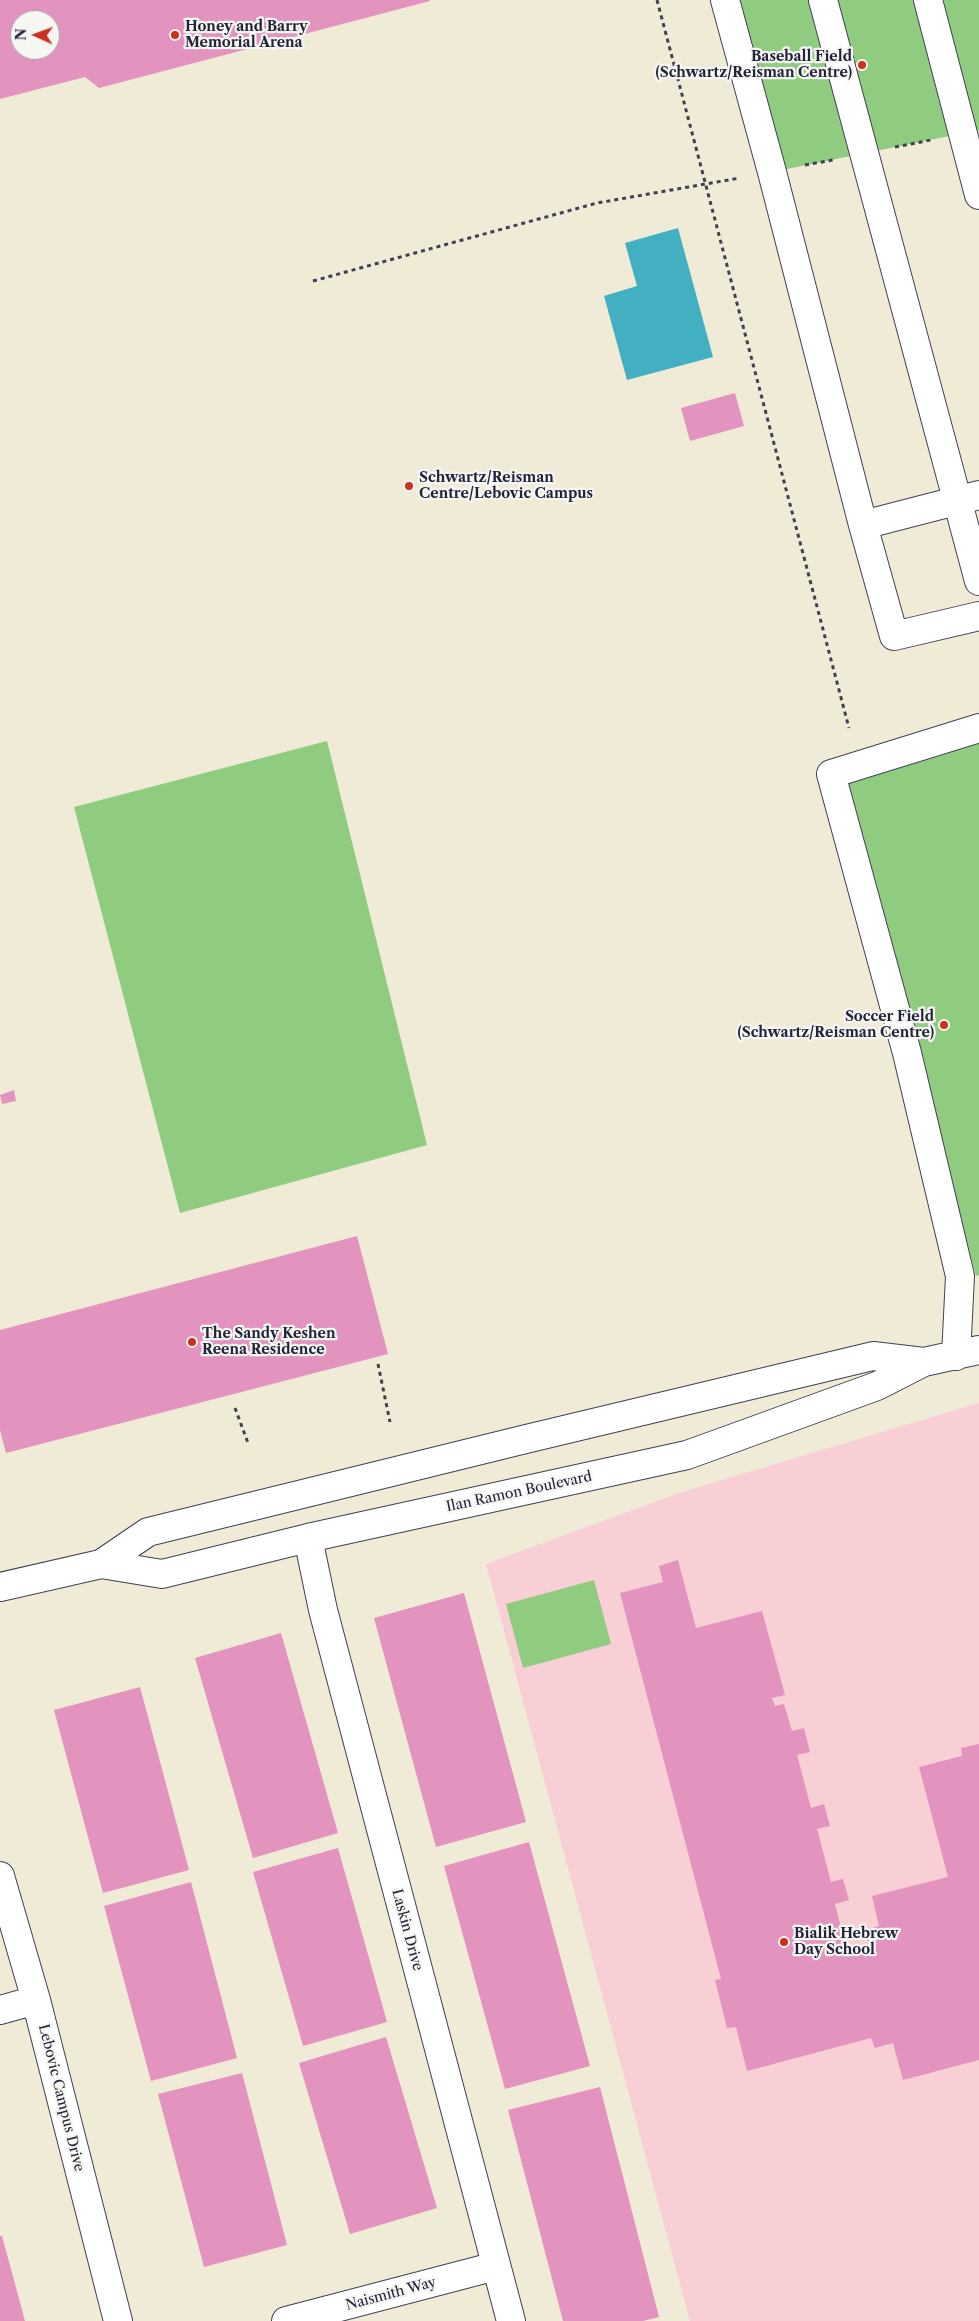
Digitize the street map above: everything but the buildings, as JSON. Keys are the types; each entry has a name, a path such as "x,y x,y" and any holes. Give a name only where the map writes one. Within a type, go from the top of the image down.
{"street":[{"path":"725,0 894,636 979,616"},
{"path":"823,0 864,154 968,498 979,581"},
{"path":"928,0 979,195"},
{"path":"863,525 968,498"},
{"path":"968,1353 960,1276 907,1053 831,774 979,728"},
{"name":"Ilan Ramon Boulevard","path":"101,1564 162,1574 308,1538 687,1455 877,1386 924,1362 968,1353"},
{"name":"Ilan Ramon Boulevard","path":"0,1588 101,1564 148,1532 873,1356 924,1362"},
{"name":"Laskin Drive","path":"308,1538 323,1610 511,2321"},
{"name":"Lebovic Campus Drive","path":"0,1876 36,2000 118,2321"},
{"path":"0,2010 36,2000"},
{"name":"Naismith Way","path":"286,2321 496,2266"}],"path":[{"path":"657,0 850,728"},
{"path":"313,281 597,203 772,172 962,134"},
{"path":"378,1364 390,1422"},
{"path":"235,1408 248,1443"}],"shaded area":[{"name":"Bialik Hebrew Day School","path":"979,1403 979,2321 690,2321 486,1564 679,1493"}],"green space":[{"name":"Baseball Field (Schwartz/Reisman Centre)","path":"729,0 979,0 979,130 772,172"},
{"name":"Soccer Field (Schwartz/Reisman Centre)","path":"979,735 979,1275 976,1276 843,775"},
{"path":"327,741 427,1145 180,1213 74,807"},
{"path":"594,1580 611,1644 523,1668 506,1604"}],"water":[{"path":"678,228 713,357 627,380 604,296 637,286 625,243"}],"place":[{"name":"Honey and Barry Memorial Arena","path":"175,35"},
{"name":"Baseball Field (Schwartz/Reisman Centre)","path":"862,65"},
{"name":"Schwartz/Reisman Centre/Lebovic Campus","path":"409,486"},
{"name":"Soccer Field (Schwartz/Reisman Centre)","path":"944,1025"},
{"name":"The Sandy Keshen Reena Residence","path":"192,1342"},
{"name":"Bialik Hebrew Day School","path":"784,1942"}]}
